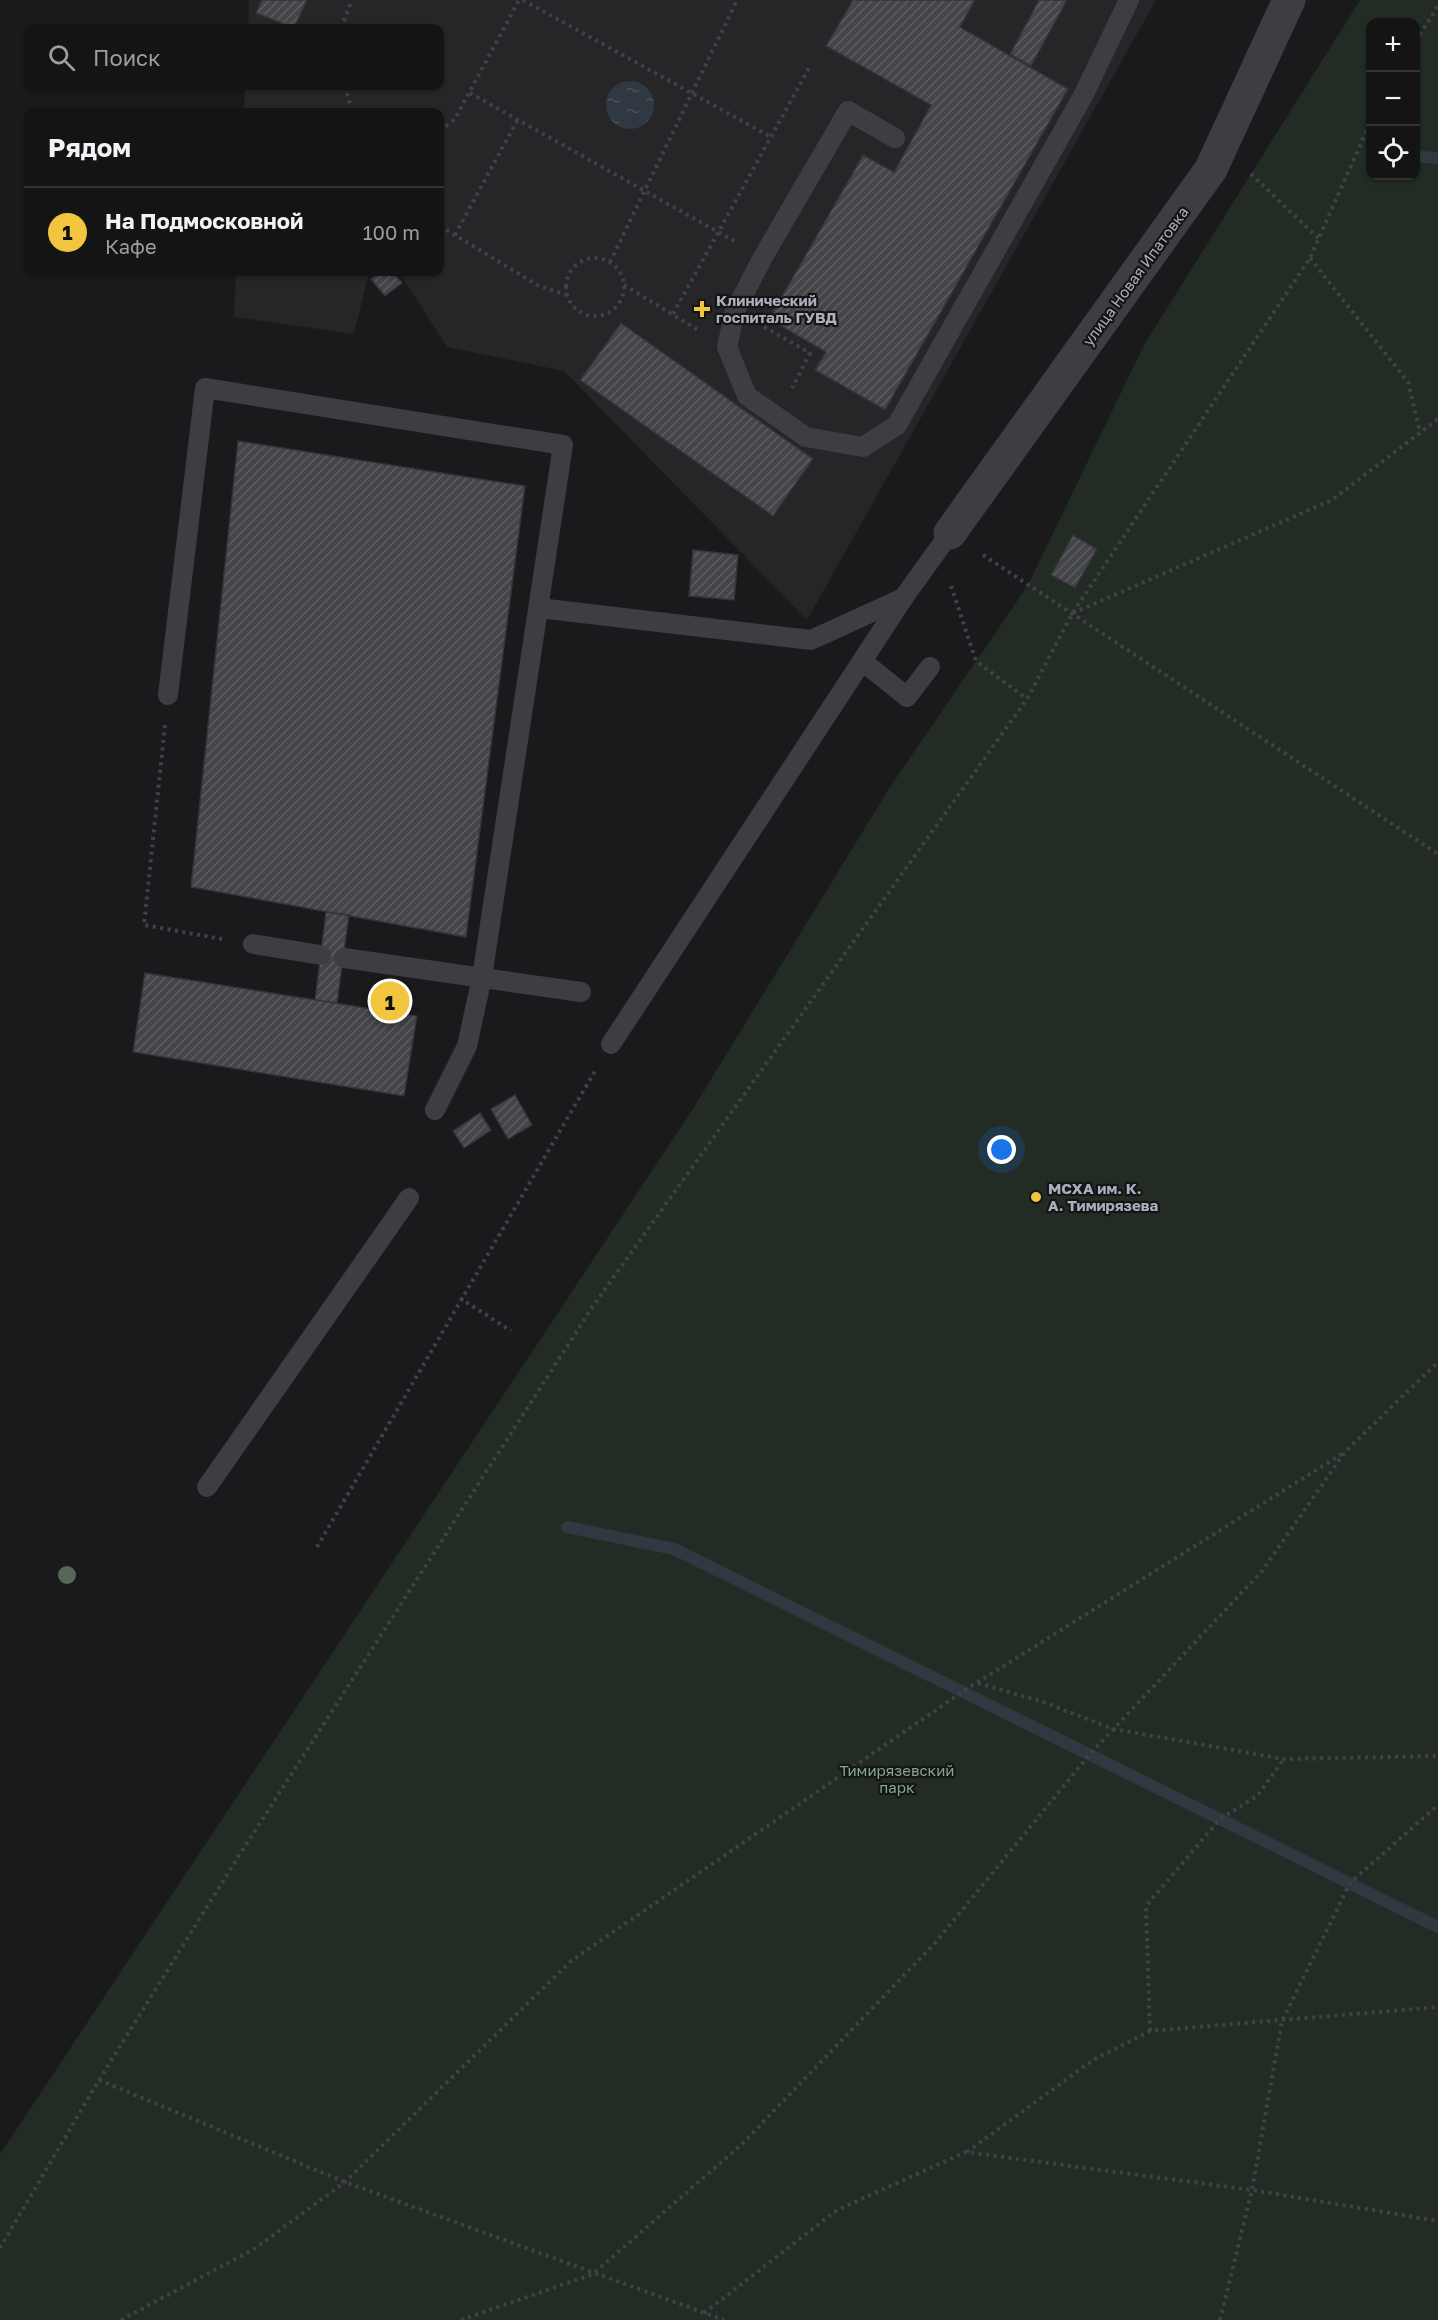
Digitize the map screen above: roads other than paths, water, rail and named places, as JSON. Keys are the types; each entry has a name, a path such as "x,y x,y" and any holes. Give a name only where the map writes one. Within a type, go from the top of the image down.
{"street":[{"name":"улица Новая Ипатовка","path":"950,533 1211,169 1289,0"}],"lane":[{"path":"895,138 848,111 763,257 735,311 727,347 747,396 806,437 863,447 897,425 1083,96 1129,0"},
{"path":"168,695 205,388 563,445 482,977 467,1046 435,1110"},
{"path":"611,1044 904,597 950,533"},
{"path":"539,608 811,640 904,597"},
{"path":"862,661 907,697 930,667"},
{"path":"253,944 321,955"},
{"path":"344,958 581,992"},
{"path":"207,1487 409,1198"}],"water":[{"path":"625,81 635,81 650,91 654,105 650,119 644,125 635,129 625,129 610,119 606,110 606,100 616,85"}],"waterway":[{"path":"1421,157 1438,158"},
{"path":"567,1527 674,1549 1438,1927"}],"place":[{"name":"Клинический госпиталь ГУВД","path":"702,309"},
{"name":"На Подмосковной","path":"390,1001"},
{"name":"МСХА им. К. А. Тимирязева","path":"1036,1197"}],"park label":[{"name":"Тимирязевский парк","path":"897,1778"}]}
